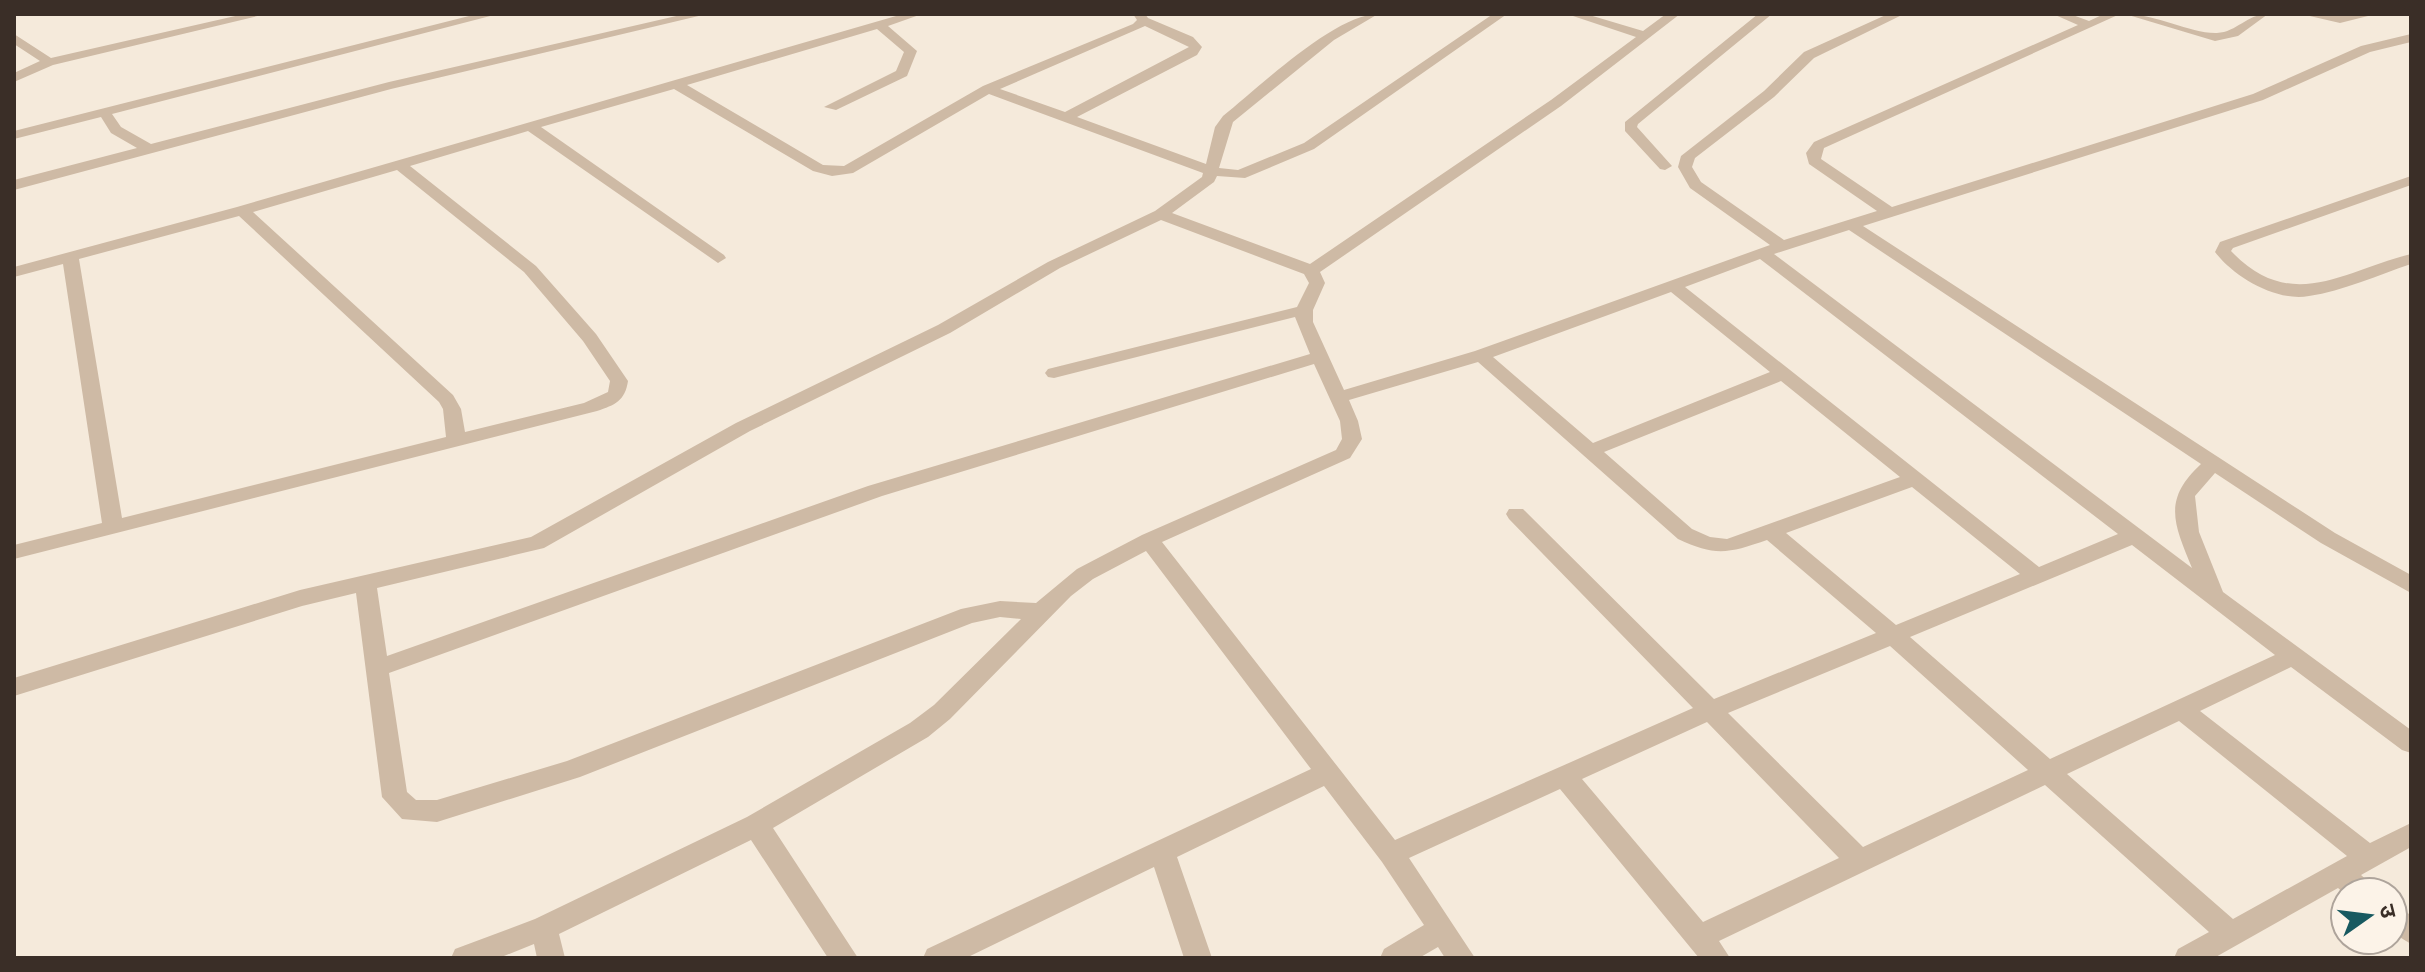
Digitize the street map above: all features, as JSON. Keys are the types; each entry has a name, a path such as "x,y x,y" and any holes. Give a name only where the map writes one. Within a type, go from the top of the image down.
{"street":[{"path":"14,78 49,62 260,14"},
{"path":"433,14 450,24"},
{"path":"14,135 492,14"},
{"path":"14,185 389,86 701,14"},
{"path":"14,272 242,210 916,14"},
{"path":"14,687 300,598 537,543 743,427 944,329 1054,265 1160,214 1209,179 1222,127 1228,119 1330,37 1372,14"},
{"path":"988,89 1212,171 1240,175 1296,153 1501,14"},
{"path":"1573,14 1643,35"},
{"path":"1311,271 1556,103 1674,14"},
{"path":"1665,166 1630,128 1632,122 1766,14"},
{"path":"1898,14 1809,55 1769,94 1688,156 1685,167 1695,185 2134,536 2411,743"},
{"path":"2059,14 2089,25"},
{"path":"1889,212 1814,161 1813,153 1819,145 2114,14"},
{"path":"2131,14 2215,37 2234,33 2262,14"},
{"path":"2307,14 2340,19 2370,14"},
{"path":"676,84 818,168 832,172 861,164 988,89 1142,18 1189,40 1196,47 1181,58 1064,118"},
{"path":"831,107 902,73 911,51 879,25"},
{"path":"14,38 49,62"},
{"path":"1339,397 1481,355 1772,249 2258,97 2366,49 2411,38"},
{"path":"104,112 116,130 149,149"},
{"path":"530,126 718,258"},
{"path":"14,552 606,402 617,394 619,381 590,338 530,269 399,164"},
{"path":"2411,180 2226,245 2223,252 2231,262 2292,292 2320,288 2411,259"},
{"path":"242,210 446,399 452,409 456,439"},
{"path":"465,958 544,928 756,825 919,730 942,712 1063,590 1085,574 1149,540 1343,454 1352,439 1349,421 1304,322 1304,310 1317,283 1311,271 1294,262 1160,214"},
{"path":"1850,224 2328,538 2411,585"},
{"path":"70,256 113,527"},
{"path":"1673,285 2036,576"},
{"path":"1054,373 1304,310"},
{"path":"1481,355 1685,534 1706,544 1728,546 1914,479"},
{"path":"377,668 897,484 1320,357"},
{"path":"1590,451 1783,373"},
{"path":"2213,463 2189,487 2183,500 2185,518 2215,598"},
{"path":"1516,514 1859,861"},
{"path":"1772,532 2231,934"},
{"path":"1391,854 1711,710 2134,536"},
{"path":"1149,540 1391,854 1461,958"},
{"path":"365,583 395,797 411,811 437,811 599,760 969,615 1000,609 1041,612"},
{"path":"1699,937 2293,656"},
{"path":"2181,709 2368,857"},
{"path":"937,958 1329,772"},
{"path":"1564,776 1716,958"},
{"path":"756,825 844,958"},
{"path":"2188,958 2411,834"},
{"path":"1162,851 1198,958"},
{"path":"2338,873 2342,876"},
{"path":"544,928 551,958"},
{"path":"1394,958 1442,929"}]}
